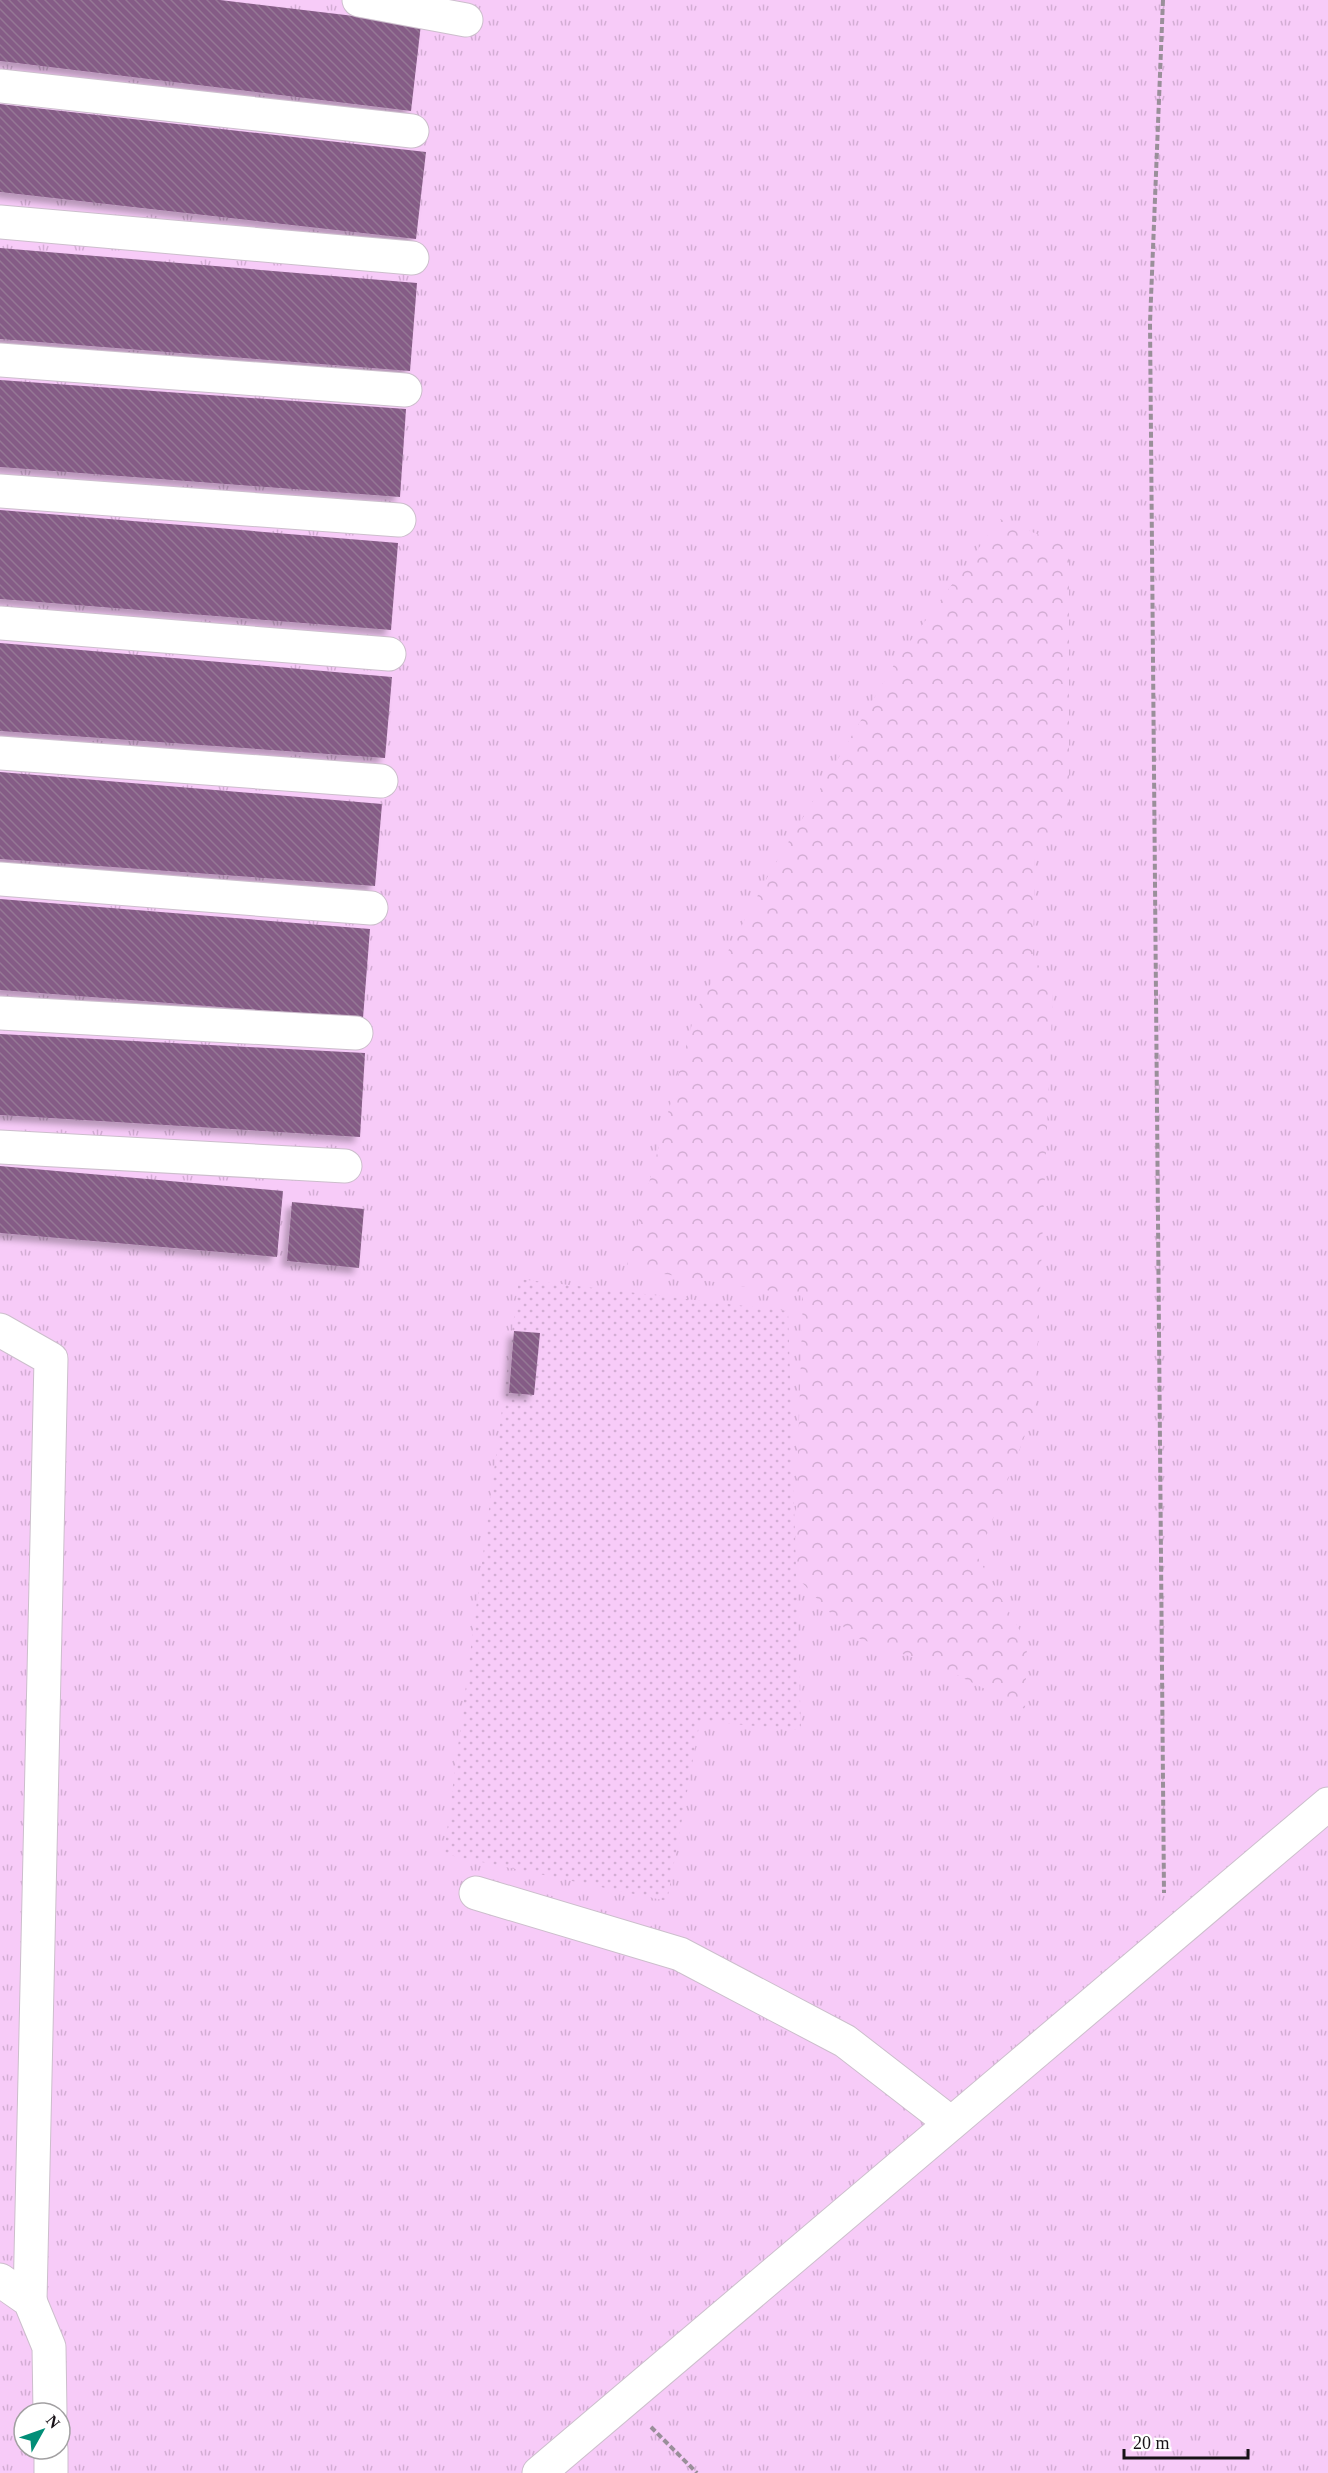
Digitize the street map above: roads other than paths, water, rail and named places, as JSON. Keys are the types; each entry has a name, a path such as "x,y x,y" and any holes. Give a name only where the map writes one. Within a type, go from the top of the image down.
{"lane":[{"path":"359,0 466,20"},
{"path":"0,86 412,131"},
{"path":"0,222 412,258"},
{"path":"0,360 405,390"},
{"path":"0,490 399,520"},
{"path":"0,623 389,654"},
{"path":"0,753 381,781"},
{"path":"0,879 371,908"},
{"path":"0,1013 356,1033"},
{"path":"0,1147 345,1166"},
{"path":"0,1330 51,1359 30,2301 49,2347 50,2401"},
{"path":"539,2473 1165,1942 1323,1815"},
{"path":"476,1893 680,1954 845,2041 951,2123"},
{"path":"0,2280 30,2301"}]}
